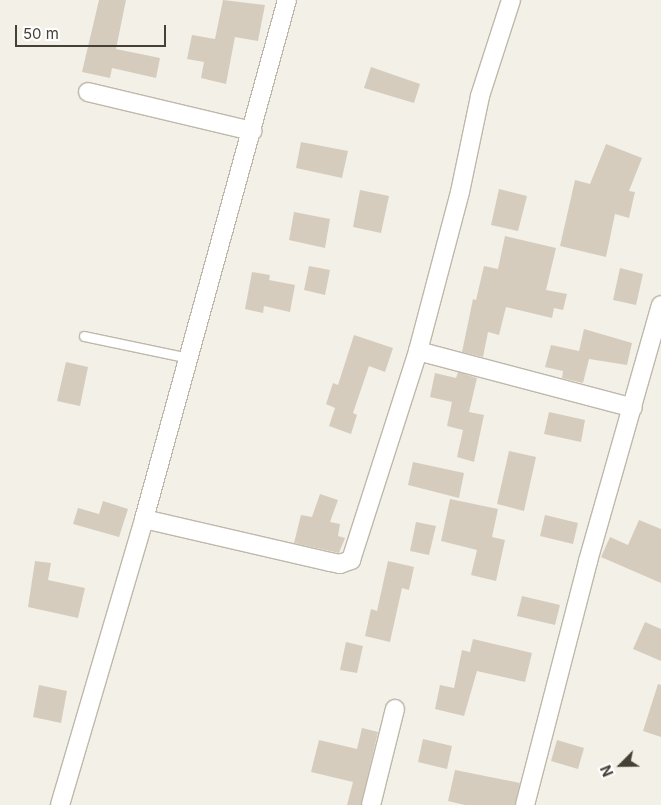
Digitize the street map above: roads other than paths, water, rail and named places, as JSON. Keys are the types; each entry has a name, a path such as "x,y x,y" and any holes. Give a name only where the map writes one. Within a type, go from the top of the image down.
{"street":[{"path":"60,805 144,519 287,0"},
{"path":"144,519 340,564 351,560 418,351 460,192 480,96 511,0"},
{"path":"88,92 252,132"},
{"path":"525,805 588,561 661,305"},
{"path":"418,351 633,408"},
{"path":"371,805 395,709"}],"lane":[{"path":"84,336 189,358"}]}
